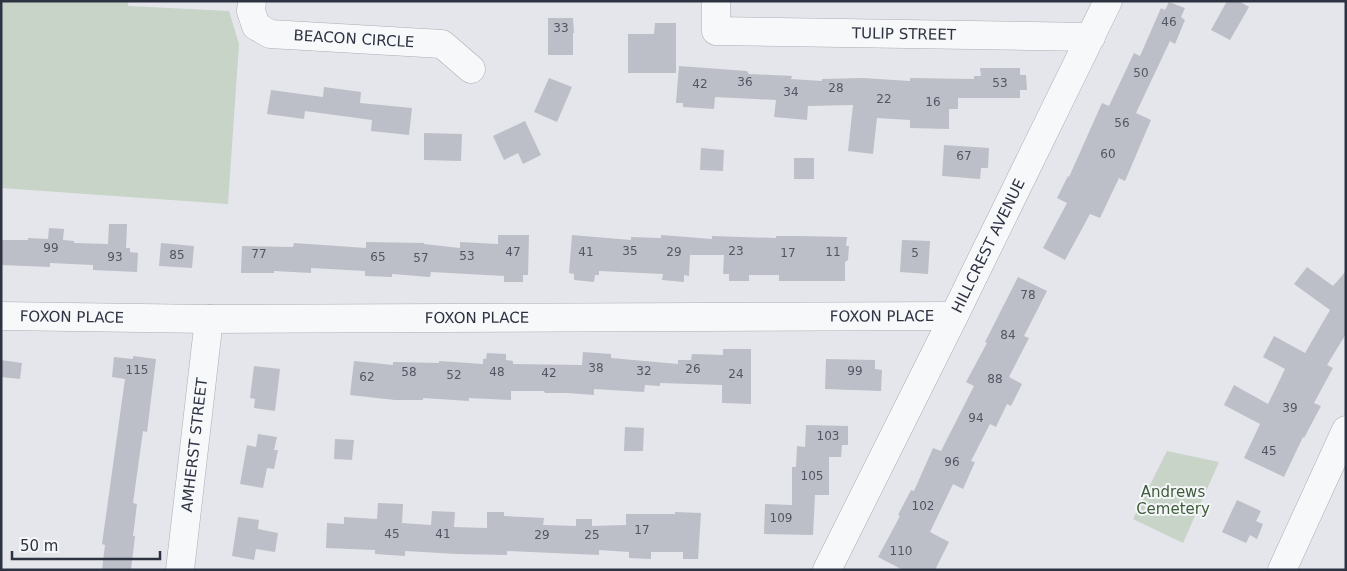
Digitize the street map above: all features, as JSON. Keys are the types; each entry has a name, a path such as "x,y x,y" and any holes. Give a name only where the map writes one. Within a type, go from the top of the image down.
{"street":[{"name":"BEACON CIRCLE","path":"252,1 251,11 256,26 270,34 442,44 471,69"},
{"name":"TULIP STREET","path":"716,1 716,31 1091,37"},
{"name":"HILLCREST AVENUE","path":"827,570 1108,1"},
{"name":"FOXON PLACE","path":"1,316 209,319 954,316"},
{"name":"AMHERST STREET","path":"180,570 209,319"},
{"path":"1282,570 1346,430"}],"green space":[{"path":"1,1 128,1 128,6 229,11 239,44 228,204 1,188"},
{"name":"Andrews Cemetery","path":"1167,451 1219,462 1183,543 1133,519"}],"building":[{"path":"1227,1 1239,1 1249,7 1230,40 1211,30"},
{"path":"1169,2 1185,8 1181,17 1185,20 1175,44 1170,41 1136,113 1151,120 1125,181 1119,178 1100,218 1090,214 1065,260 1043,248 1067,203 1057,198 1069,177 1102,103 1109,106 1134,53 1140,56 1161,8 1165,10"},
{"path":"548,18 573,18 573,55 548,55"},
{"path":"655,23 676,23 676,73 628,73 628,34 654,34"},
{"path":"679,66 747,71 749,74 792,76 791,79 822,81 822,79 863,78 910,81 910,78 974,79 974,76 981,76 980,68 1020,68 1020,75 1026,75 1027,90 1020,90 1020,98 958,98 958,109 949,109 949,129 910,128 910,120 877,118 873,154 848,151 853,105 808,106 807,120 774,117 776,100 715,97 714,109 683,107 683,103 676,103"},
{"path":"549,78 572,87 557,122 534,112"},
{"path":"324,87 361,92 360,103 412,108 409,135 371,131 372,120 305,111 304,119 267,114 271,90 323,97"},
{"path":"525,121 541,155 523,164 518,153 504,160 493,136"},
{"path":"424,133 462,134 461,161 424,160"},
{"path":"944,145 989,148 988,168 981,168 980,179 942,176"},
{"path":"701,148 724,150 723,171 700,170"},
{"path":"794,158 814,158 814,179 794,179"},
{"path":"109,224 127,224 126,248 130,248 130,252 138,253 137,272 93,270 93,265 50,263 50,267 1,265 1,240 48,239 49,228 64,229 63,240 74,241 74,243 108,244"},
{"path":"498,235 529,235 528,275 523,275 523,282 504,282 504,276 431,272 430,277 392,274 392,277 365,276 365,271 311,268 311,273 274,271 274,273 241,273 242,246 293,247 294,243 366,248 366,242 424,243 460,248 460,242 498,244"},
{"path":"572,235 631,240 631,237 661,238 661,235 712,239 712,236 776,238 776,236 847,237 846,246 849,246 848,260 845,262 845,281 779,281 779,275 749,275 749,281 729,281 729,274 723,274 724,255 690,255 689,276 684,275 684,282 662,280 663,274 599,271 599,275 595,275 594,282 574,280 574,274 569,273"},
{"path":"902,240 930,241 928,274 900,272"},
{"path":"161,243 194,246 192,268 159,266"},
{"path":"1307,267 1333,286 1346,271 1346,334 1327,365 1333,368 1314,403 1321,406 1303,437 1284,477 1244,458 1260,424 1224,405 1234,385 1268,404 1285,369 1263,357 1274,336 1305,353 1330,310 1294,284"},
{"path":"1018,277 1047,291 1024,336 1029,338 1009,377 1022,384 1011,406 1007,404 996,427 990,424 971,461 975,462 963,489 953,484 930,532 949,542 935,570 903,570 878,557 900,516 898,515 911,490 914,491 933,448 941,451 974,386 966,382 987,343 985,342"},
{"path":"723,349 751,349 751,404 722,403 722,385 660,383 660,386 645,385 644,392 594,389 594,395 545,393 544,391 511,391 511,400 469,398 469,401 423,398 423,400 395,400 350,395 354,361 393,365 393,362 439,363 439,361 483,364 483,359 486,359 487,353 506,354 506,360 513,361 513,364 582,365 583,352 611,354 611,358 678,364 678,360 691,360 692,354 723,355"},
{"path":"133,356 156,359 147,432 143,431 133,503 137,504 131,570 102,570 105,545 102,544 125,379 112,377 114,357 133,359"},
{"path":"826,359 875,360 875,369 882,370 881,391 825,389"},
{"path":"1,360 22,363 20,379 1,377"},
{"path":"254,366 280,369 275,411 254,408 255,399 250,398"},
{"path":"806,425 848,426 848,445 842,445 841,457 829,457 829,495 815,495 813,535 764,534 765,504 792,505 792,467 796,467 797,446 805,447"},
{"path":"625,427 644,428 643,451 624,451"},
{"path":"258,434 277,437 274,450 278,450 274,469 267,468 263,488 240,484 247,445 256,447"},
{"path":"335,439 354,440 352,460 334,459"},
{"path":"1237,500 1261,511 1256,521 1263,524 1257,539 1250,535 1246,543 1222,532"},
{"path":"378,503 403,504 402,523 431,525 432,511 455,512 454,527 487,528 487,512 504,512 504,516 544,518 543,525 576,526 576,519 592,519 592,526 626,525 626,514 701,513 698,559 683,559 683,552 651,552 651,559 629,558 629,552 599,550 599,555 507,551 507,555 405,551 405,556 375,554 375,550 326,548 327,523 344,524 344,517 377,519"},
{"path":"238,517 259,520 258,529 278,533 275,552 256,549 254,560 232,556"}]}
